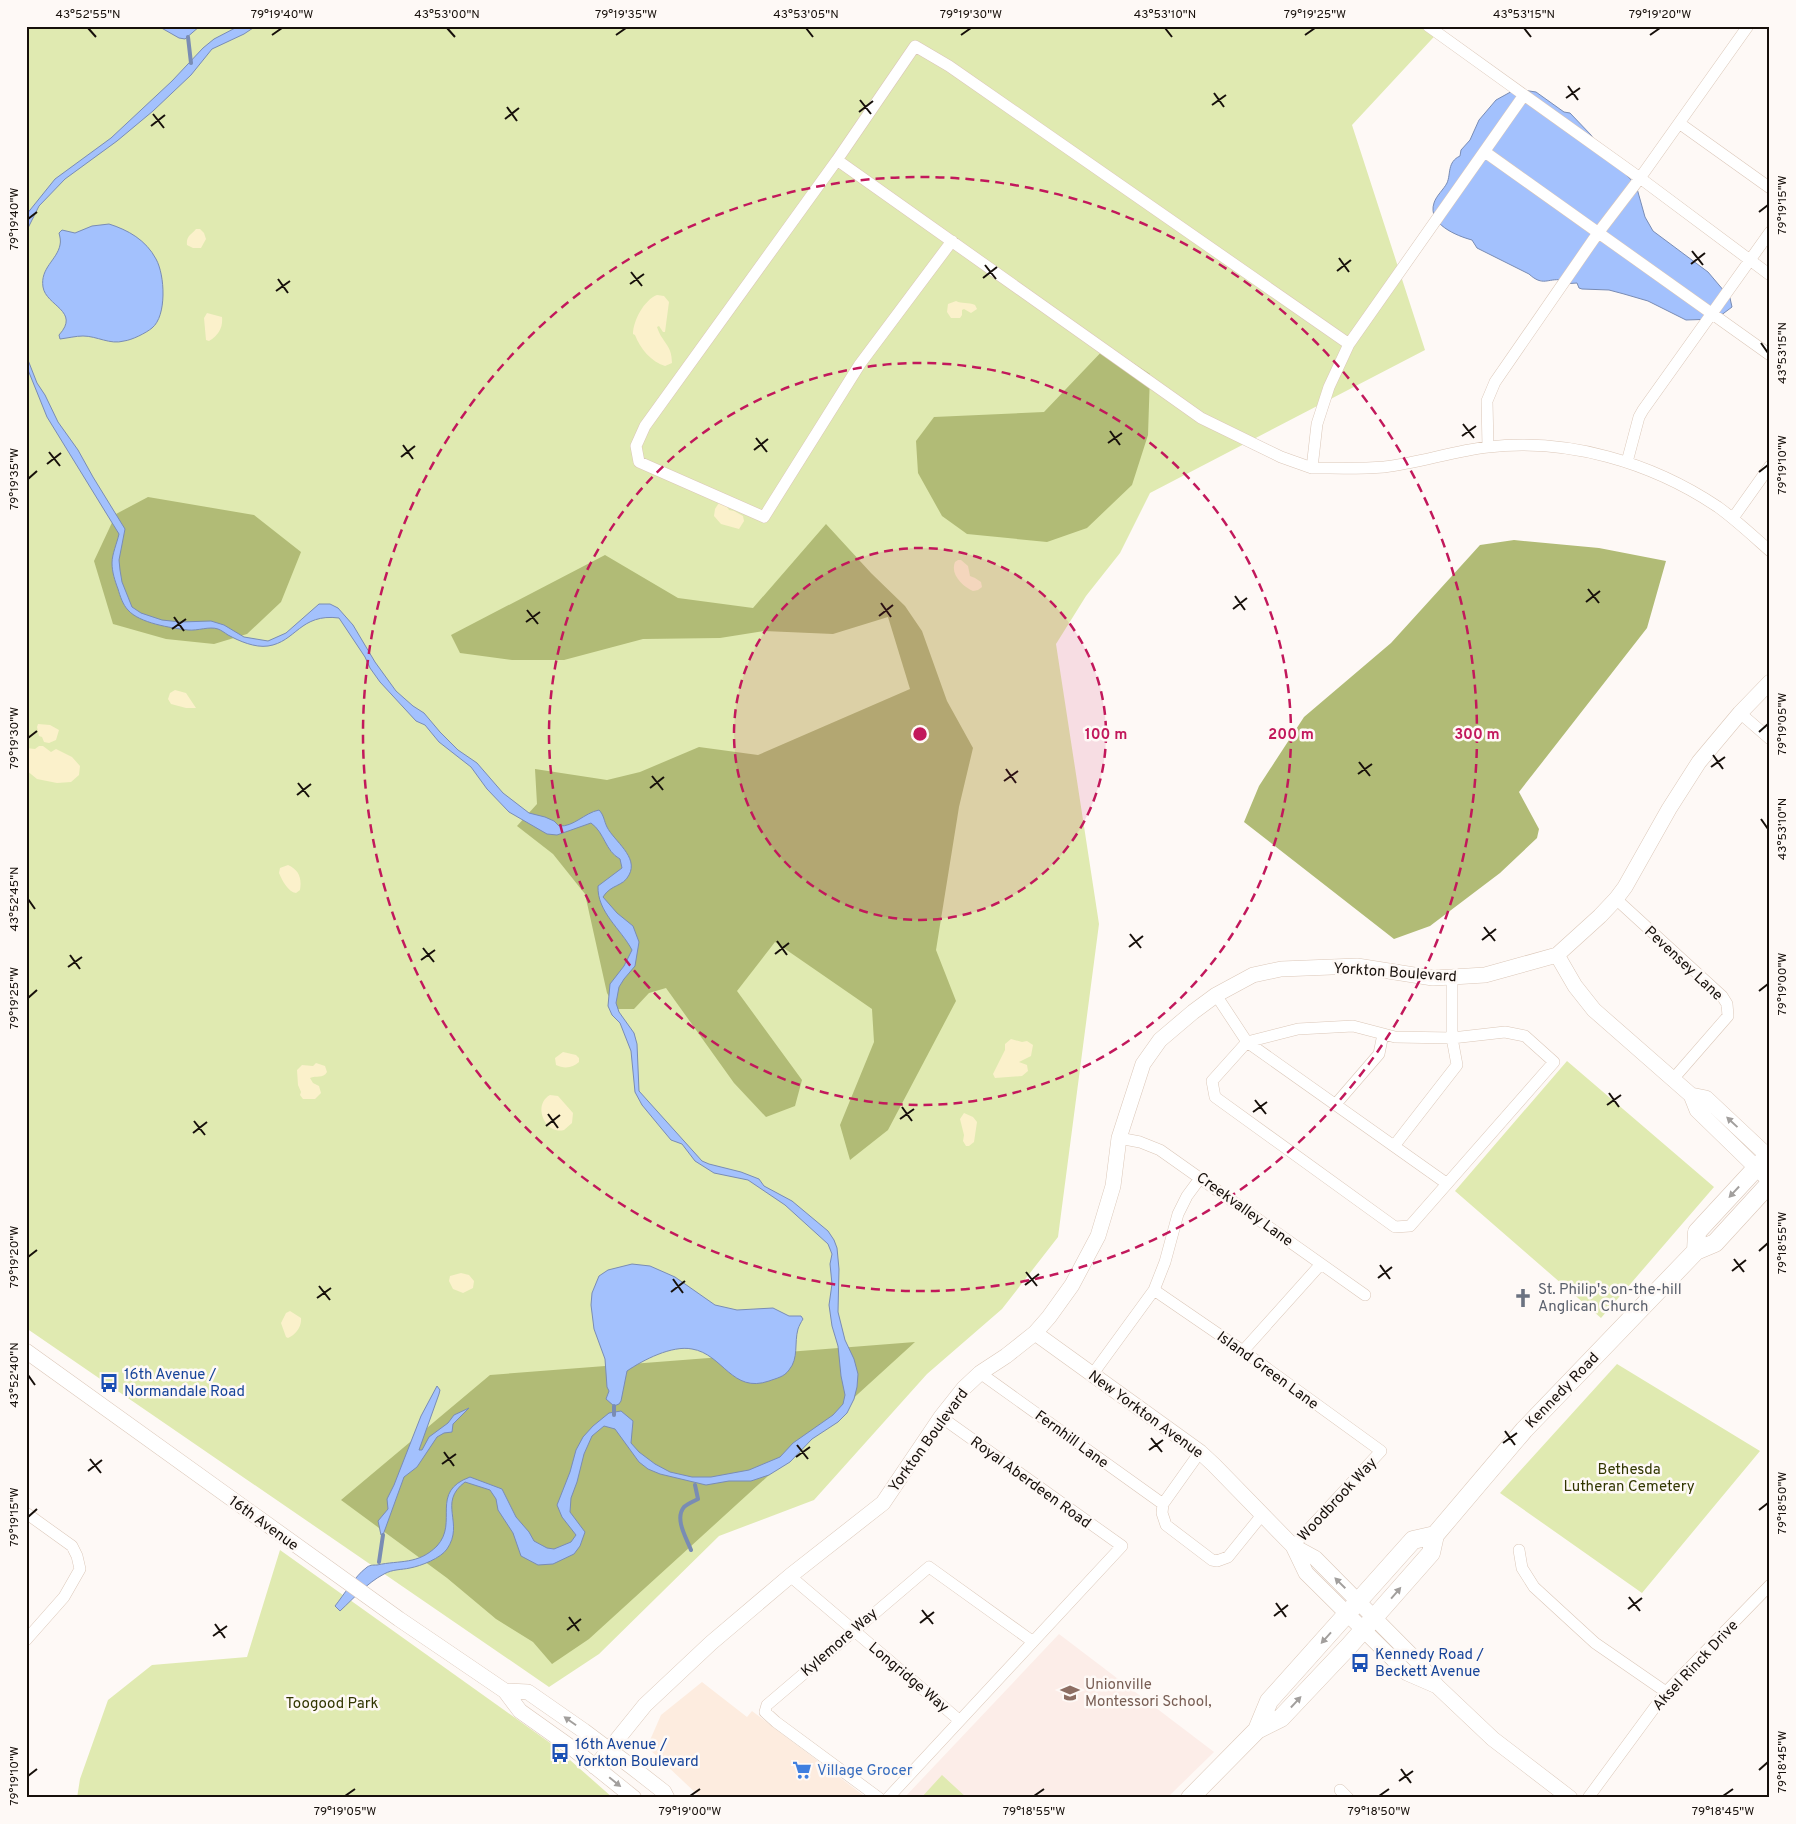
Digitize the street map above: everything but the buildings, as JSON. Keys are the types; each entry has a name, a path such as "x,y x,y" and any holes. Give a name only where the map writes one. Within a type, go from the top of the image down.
{"main road":[{"name":"Kennedy Road","path":"1696,1251 1698,1232 1766,1158"},
{"name":"Kennedy Road","path":"1190,1798 1257,1730 1281,1718 1369,1624 1431,1553 1435,1535 1524,1430 1696,1251 1715,1243 1770,1182"},
{"name":"Kennedy Road","path":"1257,1730 1269,1701 1413,1540 1435,1535"}],"street":[{"path":"1428,26 1640,178 1770,275"},
{"path":"1488,447 1487,401 1495,382 1598,233 1640,178 1748,26"},
{"path":"952,241 860,364 764,517 639,462 636,446 645,426 837,160 915,46 949,66 1349,344"},
{"path":"1312,468 1316,424 1329,387 1349,344 1524,95"},
{"path":"1679,122 1770,188"},
{"path":"1484,152 1770,355"},
{"path":"837,160 1201,418 1281,458 1312,468 1355,469 1385,467 1488,447 1550,446 1590,452 1627,462 1683,486 1733,518 1770,551"},
{"path":"1627,462 1643,410 1770,232"},
{"path":"1733,518 1770,466"},
{"name":"Yorkton Boulevard","path":"595,1767 645,1705 710,1643 790,1576 883,1503 941,1417 964,1388 980,1373 1006,1356 1035,1333 1072,1285 1098,1236 1113,1186 1118,1138 1143,1064 1160,1040 1216,995 1253,975 1281,969 1357,966 1433,978 1485,975 1557,956 1616,899 1699,762 1740,713 1770,682"},
{"path":"1740,713 1770,739"},
{"name":"Pevensey Lane","path":"1616,899 1722,996 1727,1004 1728,1016 1674,1078"},
{"path":"1557,956 1575,986 1594,1010 1692,1095 1706,1098 1766,1158 1770,1182"},
{"path":"1394,1146 1457,1065 1452,1038 1452,977"},
{"path":"1216,995 1247,1042 1446,1183"},
{"path":"1353,1026 1383,1034 1395,1037 1452,1038 1505,1032 1525,1036 1554,1062 1410,1226 1395,1227 1215,1097 1212,1081 1247,1042 1298,1029 1353,1026"},
{"path":"1335,1105 1379,1054 1383,1034"},
{"name":"Creekvalley Lane","path":"1118,1138 1140,1142 1160,1150 1366,1295"},
{"path":"1092,1375 1154,1290 1165,1262 1178,1214 1187,1196 1201,1178"},
{"path":"1243,1351 1321,1264"},
{"name":"Island Green Lane","path":"1154,1290 1243,1351 1381,1451"},
{"name":"New Yorkton Avenue","path":"1035,1333 1200,1452 1292,1546 1315,1558 1407,1673 1437,1686 1493,1740 1570,1798"},
{"name":"16th Avenue","path":"26,1351 339,1577 505,1691 520,1711 572,1748 634,1798"},
{"name":"Fernhill Lane","path":"980,1373 1163,1504"},
{"name":"Royal Aberdeen Road","path":"941,1417 1122,1546 1032,1641"},
{"name":"Woodbrook Way","path":"1292,1546 1381,1451"},
{"path":"1200,1452 1163,1504 1162,1513 1166,1525 1212,1560 1217,1561 1228,1557 1262,1515"},
{"path":"26,1513 72,1546 80,1569 64,1598 26,1640"},
{"path":"1520,1550 1522,1568 1534,1586 1595,1642 1666,1692"},
{"name":"Kylemore Way","path":"879,1798 765,1712 766,1705 928,1567 1032,1641"},
{"name":"Longridge Way","path":"790,1576 959,1720"},
{"name":"Aksel Rinck Drive","path":"1588,1798 1666,1692 1770,1585"},
{"path":"888,1798 1032,1641"},
{"name":"16th Avenue","path":"505,1691 528,1692 609,1750 664,1792 667,1798"}],"shaded area":[{"name":"Unionville Montessori School,","path":"1059,1634 1214,1752 1167,1798 904,1798"},
{"path":"702,1682 747,1717 752,1711 867,1798 701,1798 647,1747 661,1715"}],"green space":[{"path":"26,26 1444,26 1352,125 1425,350 1150,493 1120,553 1086,596 1056,644 1099,924 1058,1237 1002,1309 927,1374 814,1500 719,1536 599,1654 549,1687 26,1328"},
{"path":"1107,346 1150,374 1148,435 1132,485 1087,528 1047,542 967,534 942,516 918,473 916,441 934,417 1044,412"},
{"path":"148,497 254,515 301,552 281,602 247,634 214,644 166,639 113,624 94,561 116,514"},
{"path":"826,524 871,573 905,606 922,631 947,701 973,748 959,807 936,950 956,1001 888,1130 850,1160 840,1125 874,1042 872,1009 775,942 737,991 802,1080 795,1106 766,1117 734,1083 666,988 649,993 634,1009 616,1009 607,993 585,894 553,854 517,826 537,804 535,769 607,780 640,772 699,747 758,755 910,689 888,617 833,634 764,631 720,638 643,639 564,660 512,660 460,653 451,635 605,555 678,598 753,608"},
{"path":"1514,540 1599,548 1666,561 1647,628 1519,792 1539,829 1537,838 1500,873 1430,926 1394,939 1244,822 1259,786 1304,717 1391,643 1480,545"},
{"path":"1567,1061 1714,1187 1601,1318 1455,1191"},
{"path":"915,1342 589,1639 552,1664 533,1642 496,1619 447,1578 341,1500 490,1375"},
{"name":"Bethesda Lutheran Cemetery","path":"1617,1364 1760,1451 1642,1593 1500,1493"},
{"name":"Toogood Park","path":"280,1550 553,1745 613,1798 77,1798 80,1779 108,1700 152,1665 247,1657"},
{"path":"942,1775 967,1798 921,1798"}],"sand":[{"path":"196,229 200,229 204,233 206,239 201,248 193,248 187,245 188,238"},
{"path":"657,295 664,296 669,302 665,332 659,326 657,327 661,337 669,347 672,357 672,363 665,366 647,354 633,334 633,329 640,312 648,301"},
{"path":"956,301 975,305 977,309 971,313 964,309 960,318 951,318 947,312 948,304"},
{"path":"207,313 222,317 220,331 209,341 206,340 204,318"},
{"path":"720,501 724,502 729,510 743,516 744,521 739,529 721,524 714,516 715,509"},
{"path":"961,560 968,566 970,576 981,582 982,587 973,591 961,583 954,571 955,562"},
{"path":"175,690 186,693 196,708 186,708 171,704 168,699 170,693"},
{"path":"38,724 50,725 59,730 56,740 49,743 44,742 42,737 39,736"},
{"path":"43,746 51,752 56,749 72,757 80,766 79,775 71,782 57,783 37,779 26,770 26,748 35,749"},
{"path":"288,865 295,869 300,878 300,890 296,893 288,888 279,873 280,868"},
{"path":"1011,1039 1022,1042 1027,1041 1033,1045 1031,1056 1019,1062 1027,1065 1028,1071 1022,1076 995,1078 993,1074 1005,1050 1005,1044"},
{"path":"563,1052 576,1055 579,1058 579,1062 574,1066 568,1067 556,1065 555,1058"},
{"path":"316,1063 325,1066 327,1072 324,1075 310,1078 313,1083 319,1086 321,1093 315,1099 303,1099 300,1095 297,1070 302,1065 313,1066"},
{"path":"550,1095 558,1096 573,1113 572,1123 564,1130 551,1128 543,1118 542,1105"},
{"path":"964,1113 973,1117 977,1122 974,1142 969,1146 966,1146 963,1141 964,1135 960,1119"},
{"path":"461,1273 469,1275 474,1281 473,1288 463,1293 453,1289 449,1281 450,1276"},
{"path":"290,1311 301,1318 301,1321 298,1330 288,1338 281,1323 286,1313"}],"water":[{"path":"158,26 200,26 185,39 179,38"},
{"path":"239,26 256,26 244,34 212,49 191,75 153,111 117,141 65,179 39,206 26,232 26,215 55,179 111,138 172,81 203,48 214,39"},
{"path":"1516,89 1536,92 1564,112 1570,113 1636,185 1645,217 1653,231 1708,272 1730,298 1732,307 1716,319 1686,320 1648,301 1624,294 1609,290 1582,289 1579,288 1577,283 1563,284 1561,280 1538,280 1477,248 1472,240 1452,232 1439,223 1433,210 1434,203 1447,183 1453,161 1460,156 1461,150 1470,140 1479,120 1496,100"},
{"path":"109,224 123,229 142,241 156,259 163,285 162,305 157,322 152,328 139,336 119,342 83,336 60,339 59,335 65,327 66,320 60,309 45,294 43,287 46,269 58,250 60,242 59,233 62,230 75,233 92,226"},
{"path":"26,355 37,383 58,422 78,450 125,529 119,560 122,582 132,607 141,613 162,620 180,622 211,621 224,625 244,637 268,641 286,633 319,604 330,604 338,608 353,625 375,662 396,691 424,713 458,750 477,763 503,793 529,813 545,817 554,821 559,826 564,826 599,810 601,812 610,832 631,862 629,875 626,879 603,897 617,913 633,926 639,942 635,966 619,987 616,1003 619,1012 634,1033 637,1044 639,1091 702,1161 759,1179 764,1186 792,1201 828,1231 837,1248 839,1269 838,1312 845,1340 854,1359 858,1374 857,1387 854,1399 847,1413 838,1422 812,1439 790,1462 769,1475 751,1481 729,1481 706,1485 660,1474 648,1469 639,1462 615,1429 604,1426 592,1436 584,1454 571,1498 570,1512 585,1532 580,1546 574,1554 553,1564 538,1565 521,1556 513,1533 498,1510 496,1499 490,1490 465,1482 457,1490 453,1498 452,1540 444,1552 420,1565 387,1572 366,1586 340,1611 335,1606 358,1575 368,1566 416,1559 437,1546 443,1537 446,1527 447,1499 458,1483 470,1477 502,1489 516,1517 534,1541 547,1548 554,1549 571,1542 576,1535 562,1517 557,1505 570,1472 576,1450 583,1437 609,1413 621,1411 633,1421 631,1443 639,1452 655,1464 670,1472 692,1477 711,1477 749,1470 780,1457 793,1443 833,1415 843,1404 845,1395 838,1346 832,1326 829,1305 832,1284 830,1264 832,1254 828,1244 785,1205 748,1180 714,1173 695,1161 682,1144 671,1140 642,1105 635,1092 631,1051 620,1023 612,1015 608,1006 610,984 624,966 632,950 605,912 601,904 598,886 622,868 620,859 611,851 596,827 591,823 557,835 547,834 509,812 487,789 471,767 439,742 425,725 416,721 380,682 339,618 315,620 277,643 263,646 242,642 218,629 192,630 173,628 147,622 133,615 126,608 122,600 113,570 113,556 119,534 47,417 26,365"},
{"path":"632,1264 650,1266 675,1277 715,1305 737,1310 773,1308 789,1316 801,1316 803,1319 798,1329 794,1360 789,1370 778,1378 756,1384 737,1378 703,1352 684,1348 676,1349 649,1358 627,1371 621,1401 614,1406 606,1399 609,1391 605,1359 594,1329 591,1305 592,1293 599,1276 608,1270"},
{"path":"437,1386 440,1390 439,1394 419,1450 422,1450 429,1437 448,1423 454,1415 469,1408 453,1424 452,1432 444,1433 437,1437 417,1467 404,1477 383,1535 381,1535 378,1521 388,1509 387,1499 421,1416"}],"waterway":[{"path":"188,37 191,63"},
{"path":"614,1406 614,1415"},
{"path":"691,1550 682,1529 680,1517 684,1507 698,1499 695,1485"},
{"path":"379,1562 383,1535"}],"place":[{"name":"St. Philip's on-the-hill Anglican Church","path":"1523,1298"},
{"name":"16th Avenue / Normandale Road","path":"109,1383"},
{"name":"Kennedy Road / Beckett Avenue","path":"1360,1663"},
{"name":"Unionville Montessori School,","path":"1070,1693"},
{"name":"16th Avenue / Yorkton Boulevard","path":"560,1753"},
{"name":"Village Grocer","path":"802,1770"}]}
